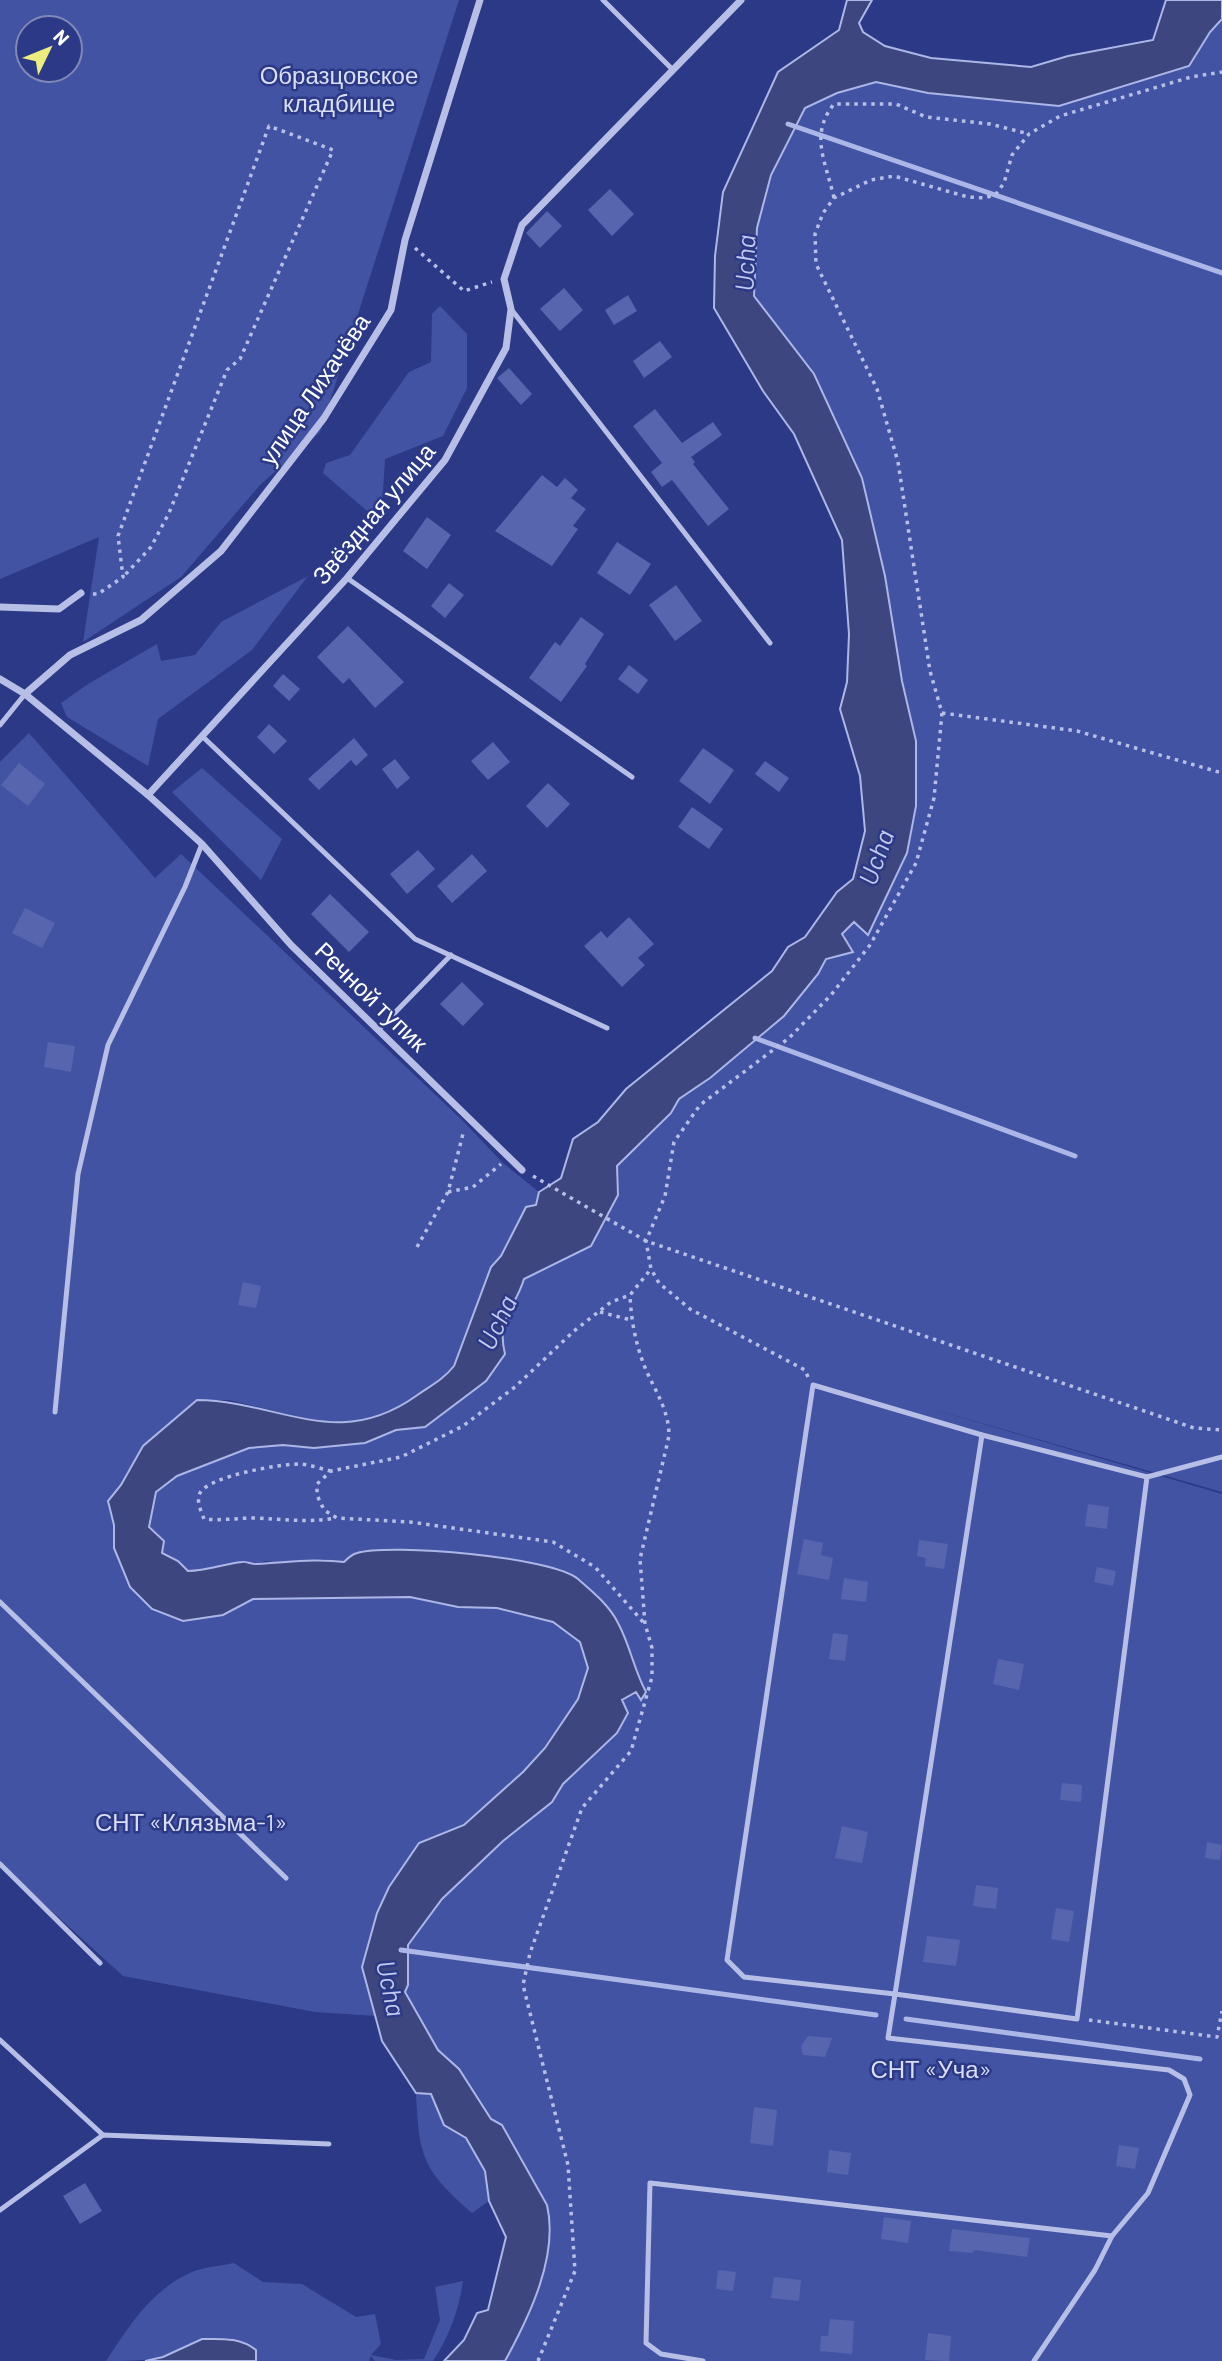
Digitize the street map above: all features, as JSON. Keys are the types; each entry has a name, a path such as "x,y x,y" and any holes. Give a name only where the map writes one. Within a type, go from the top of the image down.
{"street":[{"name":"улица Лихачёва","path":"25,694 70,655 141,620 221,551 324,418 391,310 405,240 480,0"},
{"path":"504,279 522,225 741,0"},
{"name":"Звёздная улица","path":"148,795 347,578 445,460 506,348 511,309 504,279"},
{"path":"0,607 58,609 82,593"},
{"name":"Речной тупик","path":"0,679 25,694 148,795 202,844 291,945 522,1170"}],"lane":[{"path":"603,0 673,70"},
{"path":"511,309 770,643"},
{"path":"347,578 632,776"},
{"path":"0,726 25,694"},
{"path":"202,736 415,939 607,1028"},
{"path":"55,1412 78,1174 108,1045 185,887 202,844"},
{"path":"379,1029 451,955"},
{"path":"1147,1477 1077,2019 744,1977 727,1960 813,1385 982,1435 1147,1477 1222,1457"},
{"path":"982,1435 888,2038 1170,2070 1184,2079 1190,2095 1148,2193 1112,2236 1095,2270 1034,2361"},
{"path":"0,1602 286,1878"},
{"path":"0,1864 100,1963"},
{"path":"0,2040 103,2135"},
{"path":"0,2210 103,2135 329,2144"},
{"path":"703,2361 661,2354 646,2343 650,2183 1112,2236"}],"path":[{"path":"813,1385 804,1370 690,1309 659,1283 651,1269 646,1241 665,1196 674,1142 700,1105 789,1038 831,995 877,933 916,863 934,798 942,713 930,670 898,462 877,389 816,264 815,234 823,213 834,198 871,180 894,176 968,197 985,198 996,194 1004,183 1012,155 1029,134 1060,116 1191,77 1222,72"},
{"path":"834,198 819,135 822,119 834,104 897,104 926,117 990,124 1029,134"},
{"path":"82,593 98,594 123,577 151,547 169,513 227,370 240,359 333,150 269,126 118,536 123,577"},
{"path":"405,240 464,291 504,279"},
{"path":"942,713 1077,731 1222,773"},
{"path":"417,1247 448,1192 468,1118"},
{"path":"448,1192 473,1187 509,1158"},
{"path":"522,1170 646,1241 1194,1427 1222,1430"},
{"path":"645,1624 595,1567 553,1542 410,1522 337,1518 308,1523 250,1518 215,1521 204,1519 198,1505 200,1492 213,1481 238,1473 300,1464 331,1471 401,1458 463,1426 515,1387 574,1331 611,1303 630,1295 651,1269"},
{"path":"538,2361 575,2271 568,2165 523,1985 530,1953 582,1808 631,1751 652,1677 652,1648 645,1624 640,1559 669,1436 669,1418 645,1367 631,1320 630,1295"},
{"path":"600,1312 631,1320"},
{"path":"331,1471 317,1484 317,1495 324,1510 337,1518"},
{"path":"1077,2019 1217,2037 1222,2011"}],"green space":[{"name":"Образцовское кладбище","path":"0,0 459,0 320,432 260,485 181,577 83,642 99,537 0,579"},
{"name":"СНТ «Уча»","path":"1222,19 1222,1492 922,1406 1222,1494 1222,2361 505,2361 529,2311 544,2269 551,2231 549,2217 534,2183 502,2125 491,2119 459,2069 438,2050 405,1992 408,1985 408,1945 442,1899 503,1841 552,1802 563,1784 617,1733 622,1701 636,1692 641,1700 646,1693 634,1670 618,1621 575,1576 551,1567 465,1553 412,1551 344,1562 324,1559 280,1563 266,1561 257,1564 245,1561 206,1571 188,1571 178,1561 162,1553 149,1528 156,1492 177,1476 249,1448 283,1445 314,1448 365,1443 396,1430 425,1427 486,1381 505,1354 505,1322 524,1279 591,1246 618,1195 617,1166 671,1113 679,1099 710,1078 784,1016 818,974 826,959 852,952 842,935 854,922 868,934 907,853 916,806 916,741 902,681 885,576 862,478 814,374 754,296 757,228 771,175 805,108 837,93 876,82 928,93 1060,106 1189,66 1210,32"},
{"path":"440,306 467,334 467,388 443,436 385,459 381,523 323,473 326,463 350,455 409,372 431,362 432,314"},
{"path":"308,576 252,650 158,719 148,766 67,717 61,703 88,684 157,644 161,661 195,655 221,622"},
{"name":"СНТ «Клязьма-1»","path":"29,733 155,878 181,854 461,1119 503,1163 539,1192 536,1205 525,1207 501,1256 491,1267 454,1366 444,1378 392,1413 372,1420 329,1424 229,1400 197,1400 143,1446 121,1485 108,1501 114,1525 114,1548 223,1615 253,1599 410,1597 458,1607 497,1608 553,1622 580,1641 588,1668 578,1699 545,1748 523,1772 464,1825 419,1843 370,1998 376,2016 315,2012 123,1976 0,1864 0,762"},
{"path":"202,768 282,839 261,880 172,792"},
{"path":"416,2093 431,2094 444,2125 466,2138 485,2171 489,2201 472,2213 443,2185 427,2161 419,2133"},
{"path":"234,2263 263,2282 302,2284 356,2317 375,2314 381,2344 371,2355 396,2360 424,2359 440,2320 435,2287 463,2281 453,2323 433,2361 375,2361 371,2356 369,2361 256,2361 255,2350 243,2342 219,2338 162,2357 106,2361 143,2310 165,2288 192,2272"}],"water":[{"name":"Ucha","path":"847,0 872,0 859,23 863,32 885,46 931,58 1031,67 1068,56 1153,40 1166,0 1222,0 1222,19 1210,32 1189,66 1059,106 928,93 876,82 837,93 805,108 771,175 757,228 754,296 814,374 862,478 885,576 902,681 916,741 916,806 907,853 868,935 854,922 842,934 853,952 826,959 818,974 784,1016 710,1078 679,1099 671,1113 617,1166 618,1195 591,1246 524,1279 505,1322 505,1354 486,1381 425,1427 396,1430 365,1443 314,1448 283,1445 249,1448 177,1476 156,1492 149,1527 164,1541 162,1553 178,1561 188,1571 244,1562 344,1562 357,1553 402,1550 506,1558 563,1571 578,1579 615,1617 646,1692 641,1700 636,1692 622,1700 628,1713 617,1733 563,1784 552,1802 503,1841 442,1899 408,1945 408,1985 405,1992 438,2050 459,2069 491,2119 502,2125 547,2205 550,2225 549,2245 540,2286 505,2361 444,2361 464,2340 477,2313 488,2310 506,2237 489,2201 485,2171 466,2138 444,2125 431,2094 416,2093 382,2041 362,1967 377,1913 389,1887 419,1843 464,1825 523,1772 545,1748 578,1699 588,1668 580,1642 553,1622 497,1608 458,1607 410,1597 253,1599 223,1615 183,1621 152,1609 130,1587 114,1548 114,1525 108,1501 121,1485 143,1446 197,1400 227,1402 308,1419 334,1422 360,1420 387,1412 441,1379 454,1366 491,1267 501,1256 526,1207 536,1205 539,1192 561,1178 573,1139 598,1122 626,1089 772,971 788,947 805,937 837,892 853,879 865,831 860,776 840,709 847,682 849,634 842,540 794,434 763,391 714,308 715,256 723,192 778,72 839,30"},
{"path":"202,2339 243,2343 256,2350 256,2361 145,2361 163,2357"}],"building":[{"path":"610,189 634,214 612,236 588,210"},
{"path":"547,211 562,226 540,248 526,233"},
{"path":"564,288 583,310 560,331 540,309"},
{"path":"628,295 637,311 614,325 605,310"},
{"path":"660,341 672,357 644,378 633,361"},
{"path":"509,368 532,394 521,405 497,378"},
{"path":"655,409 682,443 713,422 722,435 691,457 695,462 693,464 729,509 708,526 672,480 662,487 651,472 662,463 633,426"},
{"path":"542,475 557,487 565,478 578,490 571,498 586,509 573,526 578,529 552,566 495,531"},
{"path":"427,517 451,535 427,569 403,551"},
{"path":"617,542 651,564 630,595 597,573"},
{"path":"449,583 464,595 445,618 431,606"},
{"path":"676,585 702,621 675,641 649,605"},
{"path":"581,617 604,634 585,664 587,666 561,702 529,678 555,642 560,646"},
{"path":"348,626 404,682 375,708 349,678 343,684 317,657"},
{"path":"629,665 648,680 638,694 618,679"},
{"path":"283,674 300,689 289,701 273,686"},
{"path":"269,724 287,741 274,754 257,737"},
{"path":"354,738 368,755 356,766 351,760 319,790 308,779"},
{"path":"493,742 510,762 488,780 471,761"},
{"path":"703,748 734,770 710,804 679,781"},
{"path":"395,759 410,778 397,789 382,769"},
{"path":"765,761 789,778 779,792 755,774"},
{"path":"19,763 45,784 28,806 1,785"},
{"path":"548,783 570,804 547,828 526,806"},
{"path":"692,807 723,829 709,849 678,827"},
{"path":"418,850 435,869 407,894 390,874"},
{"path":"472,854 487,871 452,903 437,886"},
{"path":"330,894 369,932 349,952 311,914"},
{"path":"25,908 55,923 42,948 12,933"},
{"path":"629,917 654,944 638,958 645,965 622,987 584,946 601,931 607,938"},
{"path":"462,982 484,1004 463,1026 440,1004"},
{"path":"48,1042 75,1046 71,1072 44,1067"},
{"path":"243,1282 261,1286 256,1308 238,1305"},
{"path":"1088,1504 1109,1507 1107,1529 1085,1526"},
{"path":"804,1539 823,1543 821,1555 833,1558 829,1580 797,1574"},
{"path":"919,1540 948,1544 944,1569 925,1566 926,1558 917,1556"},
{"path":"1097,1567 1116,1571 1113,1586 1094,1582"},
{"path":"844,1578 868,1582 866,1602 841,1599"},
{"path":"833,1633 848,1635 845,1661 829,1659"},
{"path":"998,1659 1024,1664 1019,1690 993,1684"},
{"path":"1062,1783 1082,1785 1081,1802 1060,1800"},
{"path":"842,1826 868,1832 862,1863 835,1858"},
{"path":"1207,1842 1222,1845 1220,1860 1205,1858"},
{"path":"976,1885 998,1888 996,1909 973,1906"},
{"path":"1056,1908 1074,1911 1069,1942 1051,1939"},
{"path":"927,1936 960,1940 956,1966 923,1962"},
{"path":"808,2036 832,2038 825,2057 803,2055 801,2046"},
{"path":"754,2107 777,2110 773,2146 750,2143"},
{"path":"1119,2145 1139,2148 1135,2169 1116,2166"},
{"path":"829,2150 851,2153 848,2175 827,2172"},
{"path":"85,2183 102,2211 80,2224 63,2196"},
{"path":"884,2217 911,2221 908,2243 881,2239"},
{"path":"952,2229 1030,2238 1027,2257 974,2250 973,2253 949,2251"},
{"path":"718,2270 736,2272 733,2291 716,2289"},
{"path":"774,2277 801,2280 799,2301 771,2298"},
{"path":"830,2319 854,2321 852,2354 820,2351 821,2336 828,2336"},
{"path":"928,2333 951,2336 949,2361 925,2360"}],"waterway":[{"path":"788,124 1222,273"},
{"path":"755,1038 1075,1156"},
{"name":"Ucha","path":"401,1950 876,2015"},
{"path":"906,2019 1200,2059"}]}
